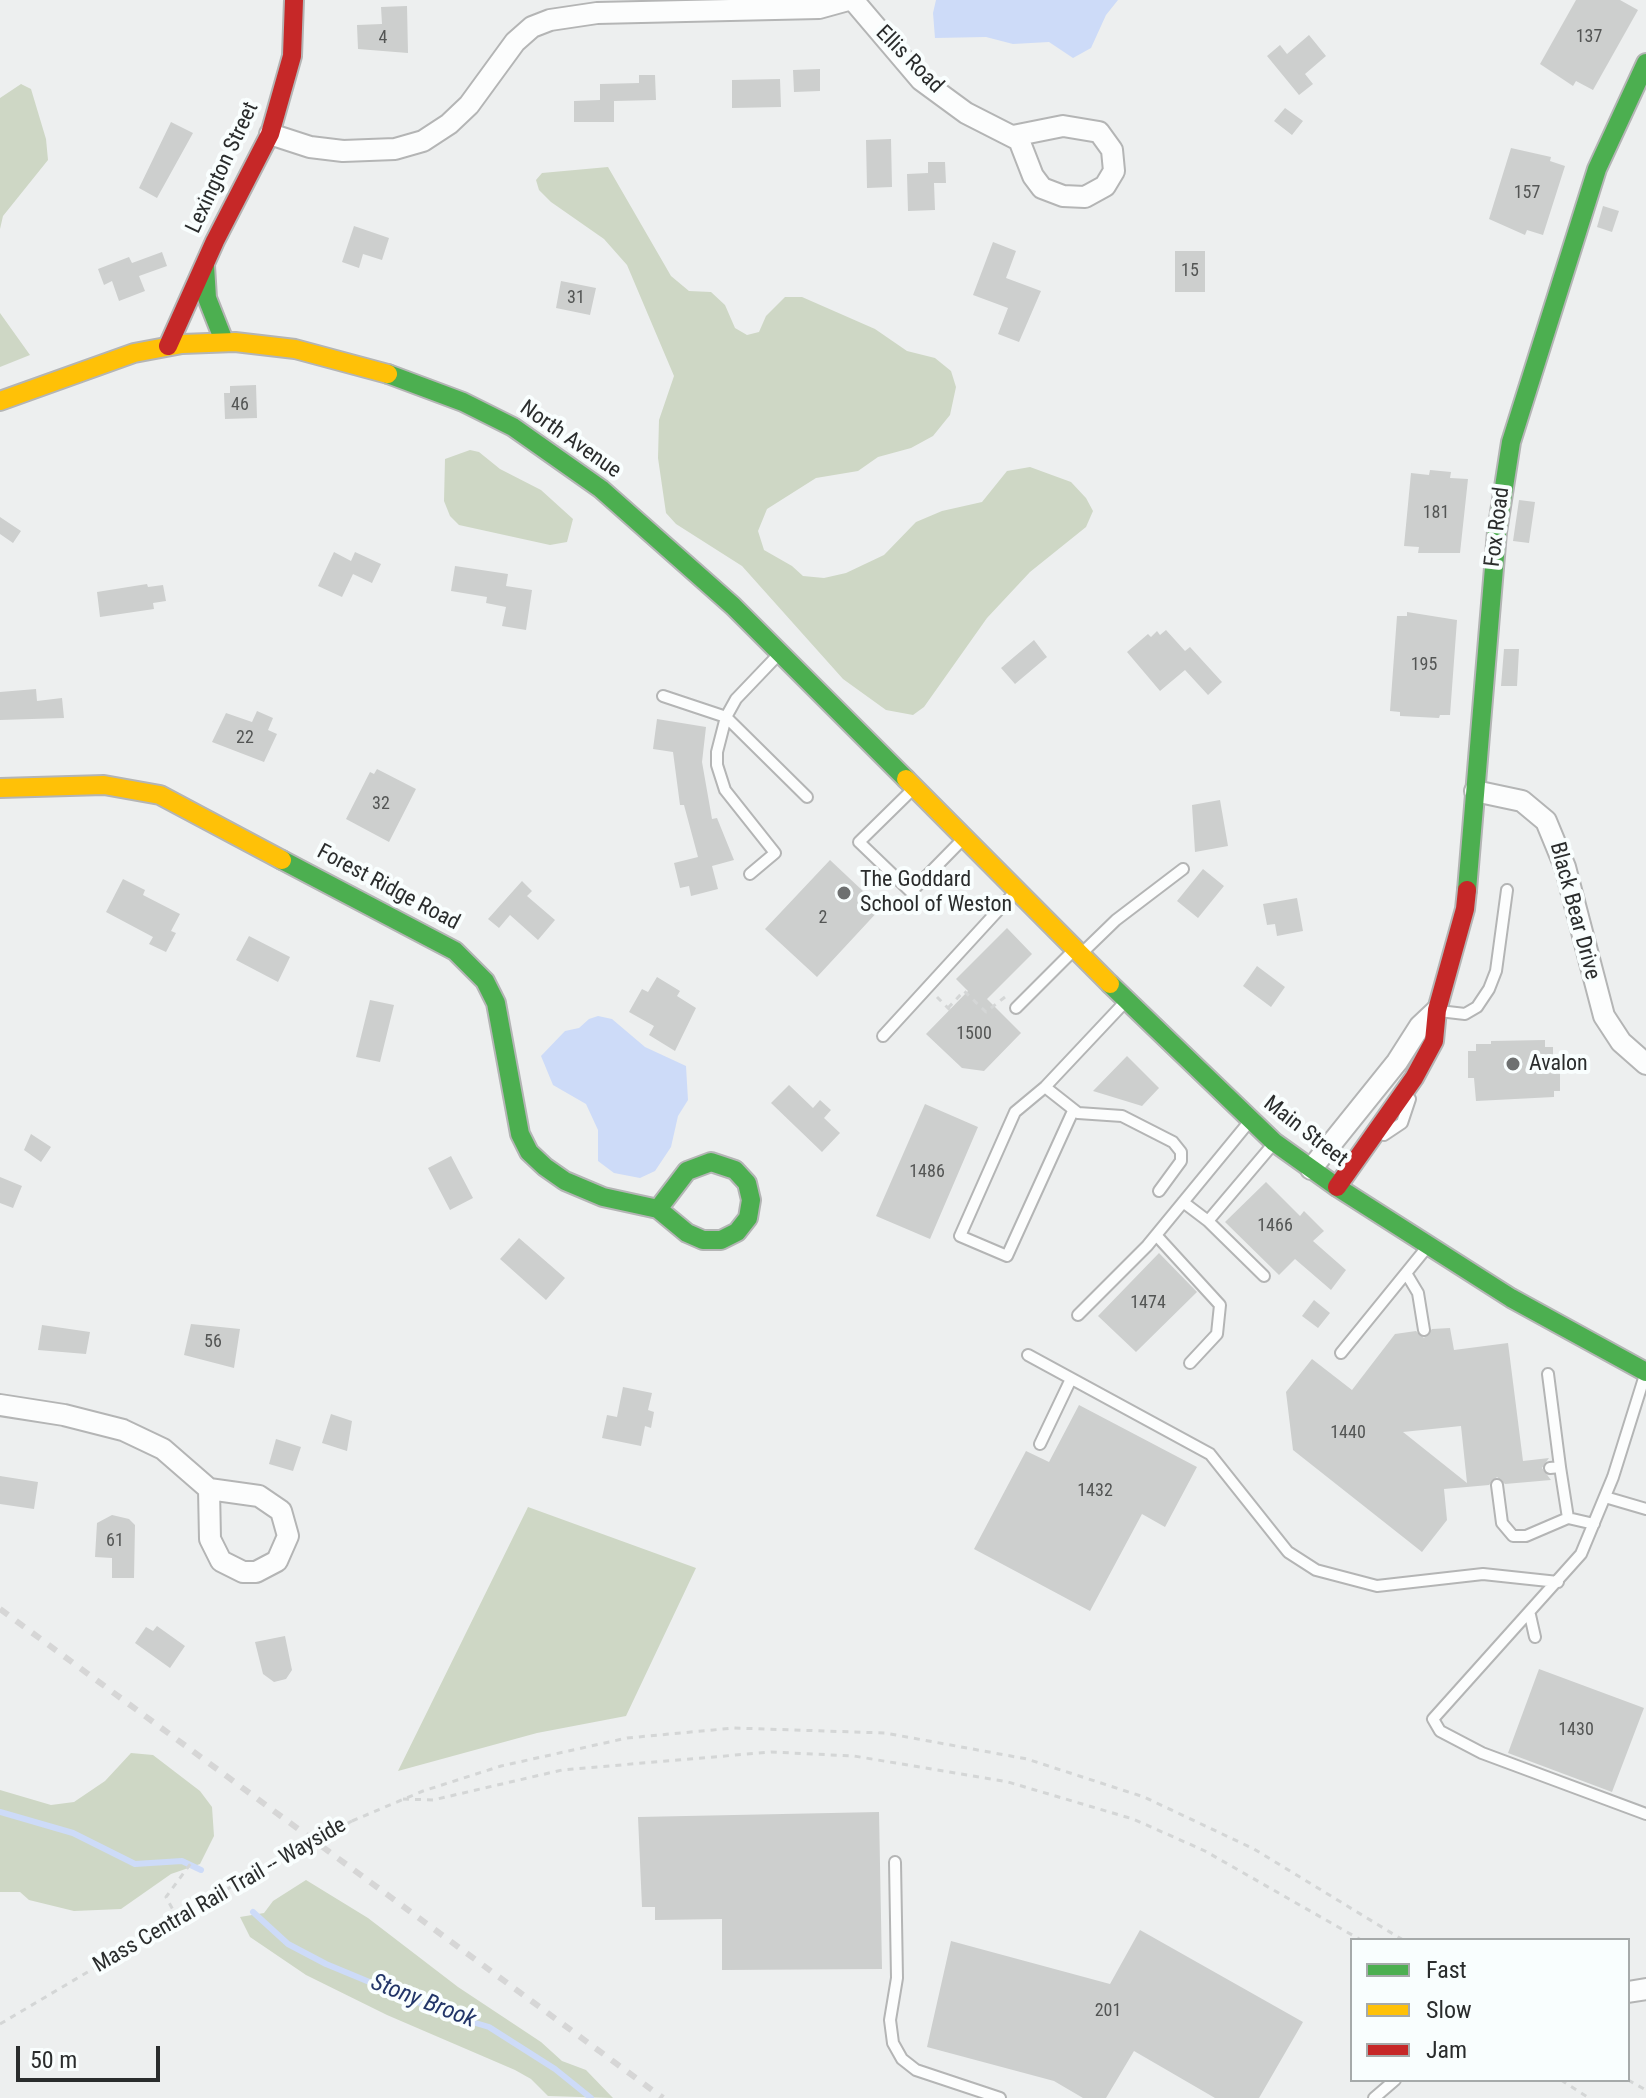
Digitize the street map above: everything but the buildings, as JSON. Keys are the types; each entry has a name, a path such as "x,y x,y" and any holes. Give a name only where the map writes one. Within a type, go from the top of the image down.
{"street":[{"name":"Lexington Street","path":"168,346 270,134 292,56 294,0"},
{"path":"270,134 300,144 343,151 395,149 423,141 449,124 469,105 524,34 561,17 597,13 819,8 851,0"},
{"name":"Ellis Road","path":"851,0 921,80 966,113 1013,136"},
{"name":"Fox Road","path":"1337,1187 1408,1088 1434,1041 1437,1010 1462,924 1495,545 1511,442 1597,169 1646,63"},
{"path":"1063,126 1099,132 1112,150 1114,171 1105,186 1085,197 1063,196 1042,188 1033,176 1019,140 1013,136 1063,126"},
{"name":"Lexington Street","path":"206,262 207,298 224,341"},
{"name":"North Avenue","path":"0,401 99,363 168,346 224,341 278,346 359,365 455,398 505,422 601,489 780,652 988,861"},
{"name":"Forest Ridge Road","path":"0,788 104,785 135,788 172,799 455,951 477,970 496,1003 514,1112 529,1152 554,1174 577,1187 625,1204 658,1209 694,1237 721,1240 743,1226 751,1200 742,1176 728,1166 711,1162 687,1171 658,1209"},
{"name":"Black Bear Drive","path":"1475,791 1522,801 1546,821 1565,867 1604,1016 1621,1042 1646,1064"},
{"name":"Main Street","path":"988,861 1126,1001 1274,1142 1428,1246 1553,1323 1646,1372"},
{"name":"Fox Road","path":"1311,1169 1385,1077 1420,1026 1437,1010"},
{"path":"0,1405 64,1415 123,1430 163,1449 209,1489 259,1496 281,1511 288,1536 277,1561 256,1572 231,1568 221,1561 210,1539 209,1489"}],"lane":[{"path":"750,874 775,853 734,805 719,778 717,752 726,717 743,690 780,652"},
{"path":"663,696 726,717 807,797"},
{"path":"915,788 859,842 911,892 964,838"},
{"path":"1016,1008 1116,920 1183,869"},
{"path":"883,1036 1017,890"},
{"path":"1437,1010 1465,1014 1486,994 1496,971 1507,890"},
{"path":"1073,1111 1007,1256 960,1236 1015,1112 1045,1087 1126,1001"},
{"path":"1385,1077 1400,1078 1408,1088"},
{"path":"1045,1087 1073,1111 1122,1116 1173,1142 1181,1152 1181,1161 1159,1191"},
{"path":"1078,1315 1156,1235 1250,1121"},
{"path":"1208,1221 1274,1142"},
{"path":"1183,1202 1208,1221 1264,1276"},
{"path":"1156,1235 1220,1305 1217,1334 1190,1363"},
{"path":"1341,1353 1428,1246"},
{"path":"1406,1273 1418,1293 1424,1330"},
{"path":"1028,1355 1210,1454 1288,1552 1316,1570 1377,1586 1483,1574 1558,1582"},
{"path":"1643,1813 1495,1759 1440,1731 1433,1722 1436,1711 1530,1615 1581,1554 1605,1497 1646,1372"},
{"path":"1548,1374 1555,1467 1568,1518"},
{"path":"1040,1444 1071,1379"},
{"path":"1497,1485 1502,1523 1513,1536 1526,1536 1568,1518 1594,1524"},
{"path":"1605,1497 1646,1509"},
{"path":"1530,1615 1535,1637"},
{"path":"895,1862 897,1978 890,2020 893,2043 902,2059 923,2074 1000,2098"},
{"path":"1374,2098 1393,2082"}],"path":[{"path":"929,989 949,1009 964,991 986,1012 1003,995 1016,1008"},
{"name":"Mass Central Rail Trail -- Wayside","path":"0,2024 273,1862 352,1821 403,1799 533,1758 661,1734 769,1728 920,1738 1064,1769 1185,1814 1265,1855 1400,1938"},
{"path":"403,1799 433,1800 509,1779 574,1769 771,1752 854,1756 989,1777 1120,1815 1205,1851 1357,1938"},
{"path":"178,1919 166,1897 191,1863"},
{"path":"1564,2082 1589,2098"}],"green space":[{"path":"21,84 31,89 46,139 48,160 3,216 0,229 0,98"},
{"path":"608,167 671,276 689,291 711,292 725,305 735,328 747,335 759,332 766,316 785,297 802,297 875,329 907,351 935,358 951,371 956,387 950,415 933,436 911,448 878,457 858,471 816,478 767,509 758,531 764,550 803,576 824,578 846,573 884,555 916,522 942,511 982,502 1007,471 1030,467 1071,482 1086,498 1093,511 1086,527 1030,572 987,618 924,707 913,715 886,710 843,679 742,566 676,524 666,513 658,458 659,420 674,376 627,265 604,239 551,202 539,190 536,180 542,173"},
{"path":"0,313 30,355 0,367"},
{"path":"470,450 479,452 500,469 541,490 573,519 567,542 550,545 459,525 450,516 444,501 445,459"},
{"path":"528,1507 696,1568 626,1716 537,1733 398,1771"},
{"path":"131,1753 153,1755 200,1791 212,1807 214,1836 200,1864 171,1874 121,1909 74,1911 29,1900 20,1892 0,1892 0,1790 51,1805 74,1802 105,1781"},
{"path":"306,1880 368,1918 458,1987 541,2042 562,2061 586,2070 613,2098 548,2096 531,2079 515,2070 387,2015 306,1975 250,1937 240,1917 264,1913 273,1901"}],"water":[{"path":"936,0 1118,0 1106,15 1091,48 1073,58 1049,42 1013,44 986,37 935,38 933,13"},
{"path":"598,1016 612,1019 645,1047 686,1066 688,1100 678,1116 671,1147 655,1171 640,1178 614,1173 598,1161 598,1130 586,1104 553,1085 541,1056 565,1031 579,1028"}],"waterway":[{"name":"Stony Brook","path":"0,1812 73,1833 135,1864 182,1861 201,1870"},
{"name":"Stony Brook","path":"253,1912 288,1944 326,1964 449,2015 489,2027 555,2069 591,2098"}],"railway":[{"path":"0,1609 663,2098"}],"traffic: fast":[{"path":"1467,890 1497,532 1511,442 1597,169 1646,63"},
{"path":"205,266 207,298 224,341"},
{"path":"388,374 463,402 513,427 601,489 733,606 906,779"},
{"path":"282,860 455,951 485,981 496,1003 520,1134 529,1152 545,1167 565,1181 603,1197 658,1209 687,1233 703,1240 721,1240 737,1232 748,1218 751,1200 747,1183 735,1170 711,1162 687,1171 658,1209"},
{"path":"1110,984 1274,1142 1337,1187 1511,1298 1646,1372"}],"traffic: slow":[{"path":"0,401 134,353 182,344 235,342 295,349 388,374"},
{"path":"906,779 1110,984"},
{"path":"0,788 104,785 160,795 282,860"}],"traffic: jam":[{"path":"168,346 215,241 270,134 292,56 294,0"},
{"path":"1337,1187 1414,1078 1434,1041 1437,1010 1465,909 1467,890"}],"place":[{"name":"The Goddard School of Weston","path":"844,893"},
{"name":"Avalon","path":"1513,1064"}]}
